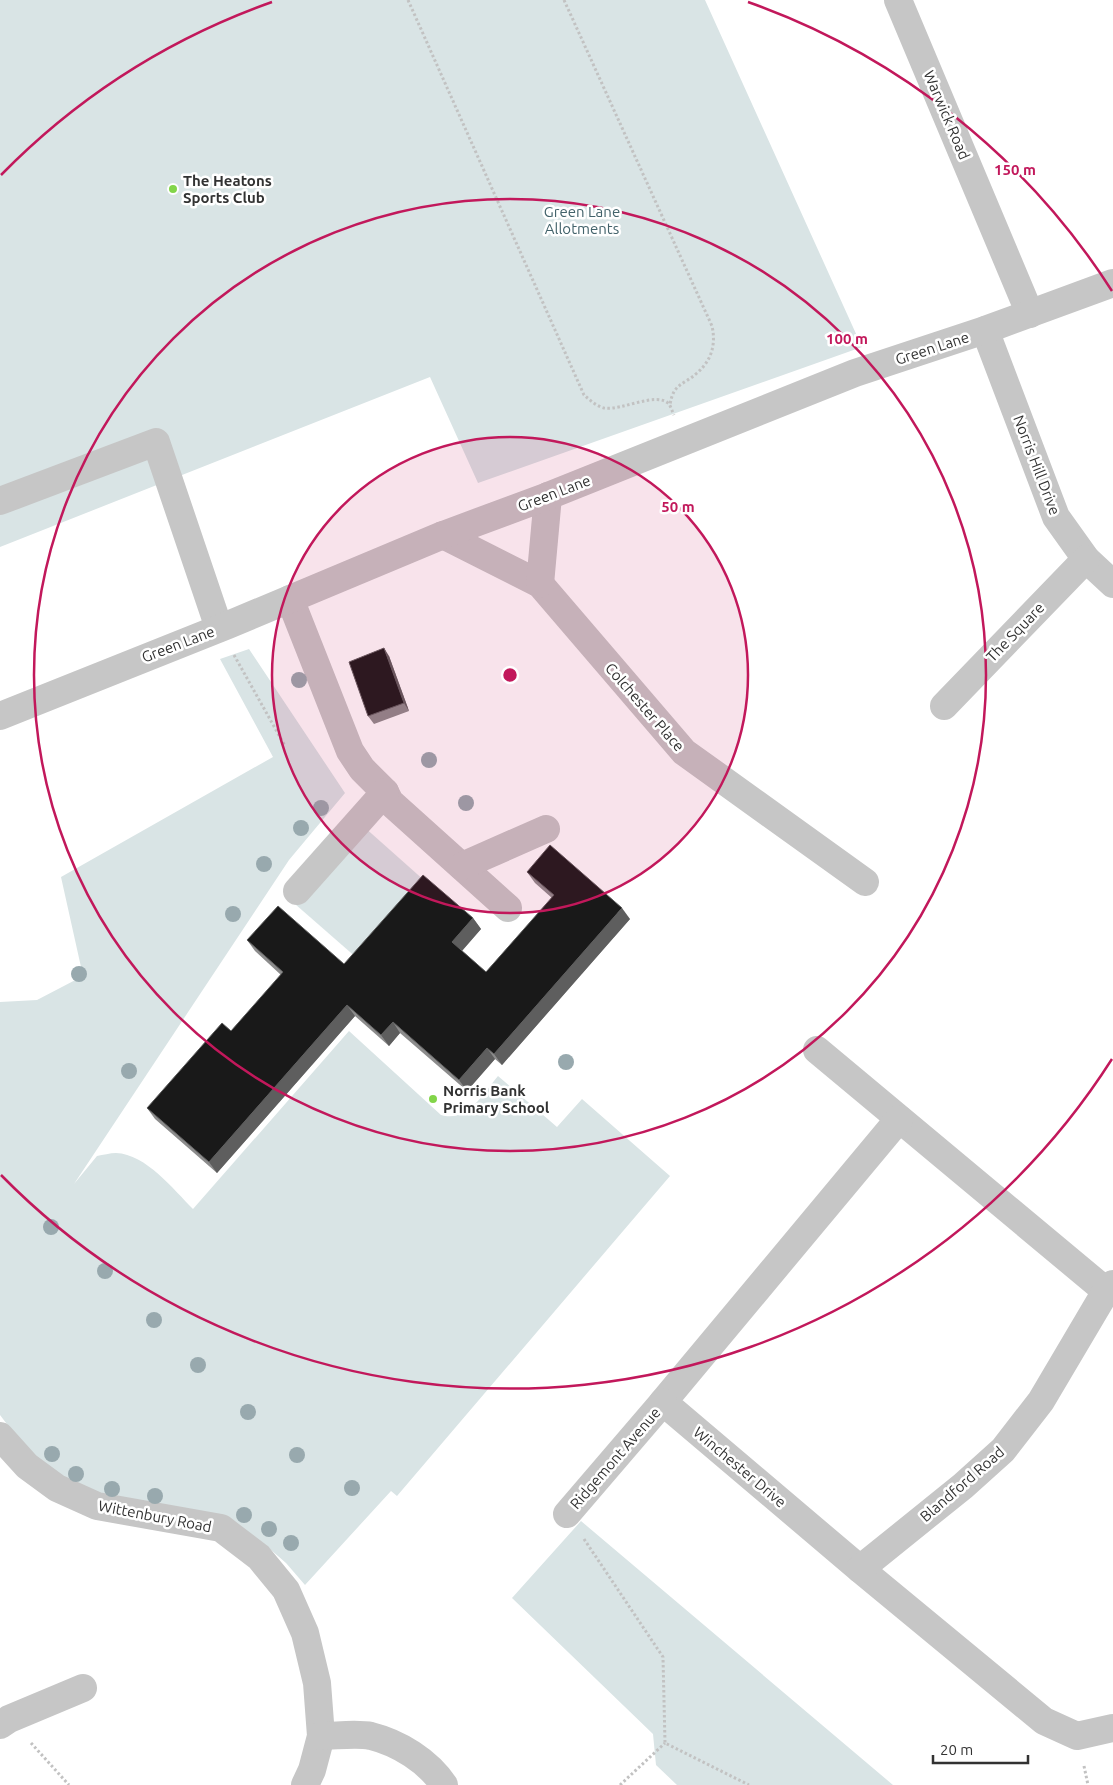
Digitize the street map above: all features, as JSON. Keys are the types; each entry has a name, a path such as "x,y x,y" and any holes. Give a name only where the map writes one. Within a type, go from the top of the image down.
{"street":[{"name":"Warwick Road","path":"898,0 1030,314"},
{"name":"Green Lane","path":"0,716 443,535 548,496 855,373 985,330 1113,284"},
{"name":"Norris Hill Drive","path":"985,330 1056,517 1086,558 1113,584"},
{"path":"0,501 156,442 218,628"},
{"path":"540,584 548,496"},
{"name":"Colchester Place","path":"443,535 540,584 684,752 865,882"},
{"name":"The Square","path":"944,706 1086,558"},
{"path":"290,599 350,751 362,769 385,792 390,802 508,908"},
{"path":"297,891 385,792"},
{"path":"462,866 546,829"},
{"path":"817,1050 899,1120 1110,1288"},
{"path":"663,1402 899,1120"},
{"name":"Blandford Road","path":"860,1569 963,1486 1003,1450 1041,1401 1110,1288"},
{"name":"Ridgemont Avenue","path":"567,1514 663,1402"},
{"name":"Winchester Drive","path":"663,1402 860,1569 1044,1721 1076,1736 1113,1728"},
{"name":"Wittenbury Road","path":"0,1436 27,1466 57,1488 97,1506 221,1528 259,1557 286,1590 305,1633 317,1684 321,1736 312,1770 305,1785"},
{"path":"4,1722 84,1688"},
{"path":"321,1736 370,1736 404,1748 437,1775 444,1785"}],"path":[{"path":"408,0 584,395 603,408 616,408 653,400 664,400 670,405"},
{"path":"564,0 712,326 713,350 706,363 697,374 685,380 675,389 671,397 670,405 684,441"},
{"path":"218,628 285,746"},
{"path":"567,1514 663,1657 665,1743 620,1785"},
{"path":"4,1722 51,1764 69,1785"},
{"path":"665,1743 749,1785"}],"green space":[{"name":"Green Lane Allotments","path":"0,0 705,0 862,347 478,483 430,377 0,547"},
{"path":"249,649 345,793 289,860 74,1184 97,1156 116,1153 127,1155 149,1166 159,1174 193,1209 349,1031 441,1115 459,1115 467,1111 498,1076 557,1127 582,1099 670,1176 397,1496 391,1491 305,1585 286,1563 263,1543 90,1495 28,1452 0,1415 0,1002 37,1000 83,976 61,877 273,757 220,659"},
{"path":"363,826 426,882 358,959 295,904"},
{"path":"581,1521 893,1785 677,1785 656,1765 653,1734 512,1598"}],"building":[{"path":"384,648 404,703 368,716 349,662"},
{"path":"550,845 622,908 494,1054 487,1048 459,1080 393,1022 381,1035 347,1005 209,1162 147,1108 222,1023 231,1031 283,972 247,940 278,906 344,964 423,875 473,918 452,942 486,972 554,895 527,872"}],"place":[{"name":"The Heatons Sports Club","path":"173,189"},
{"name":"Norris Bank Primary School","path":"433,1099"}]}
